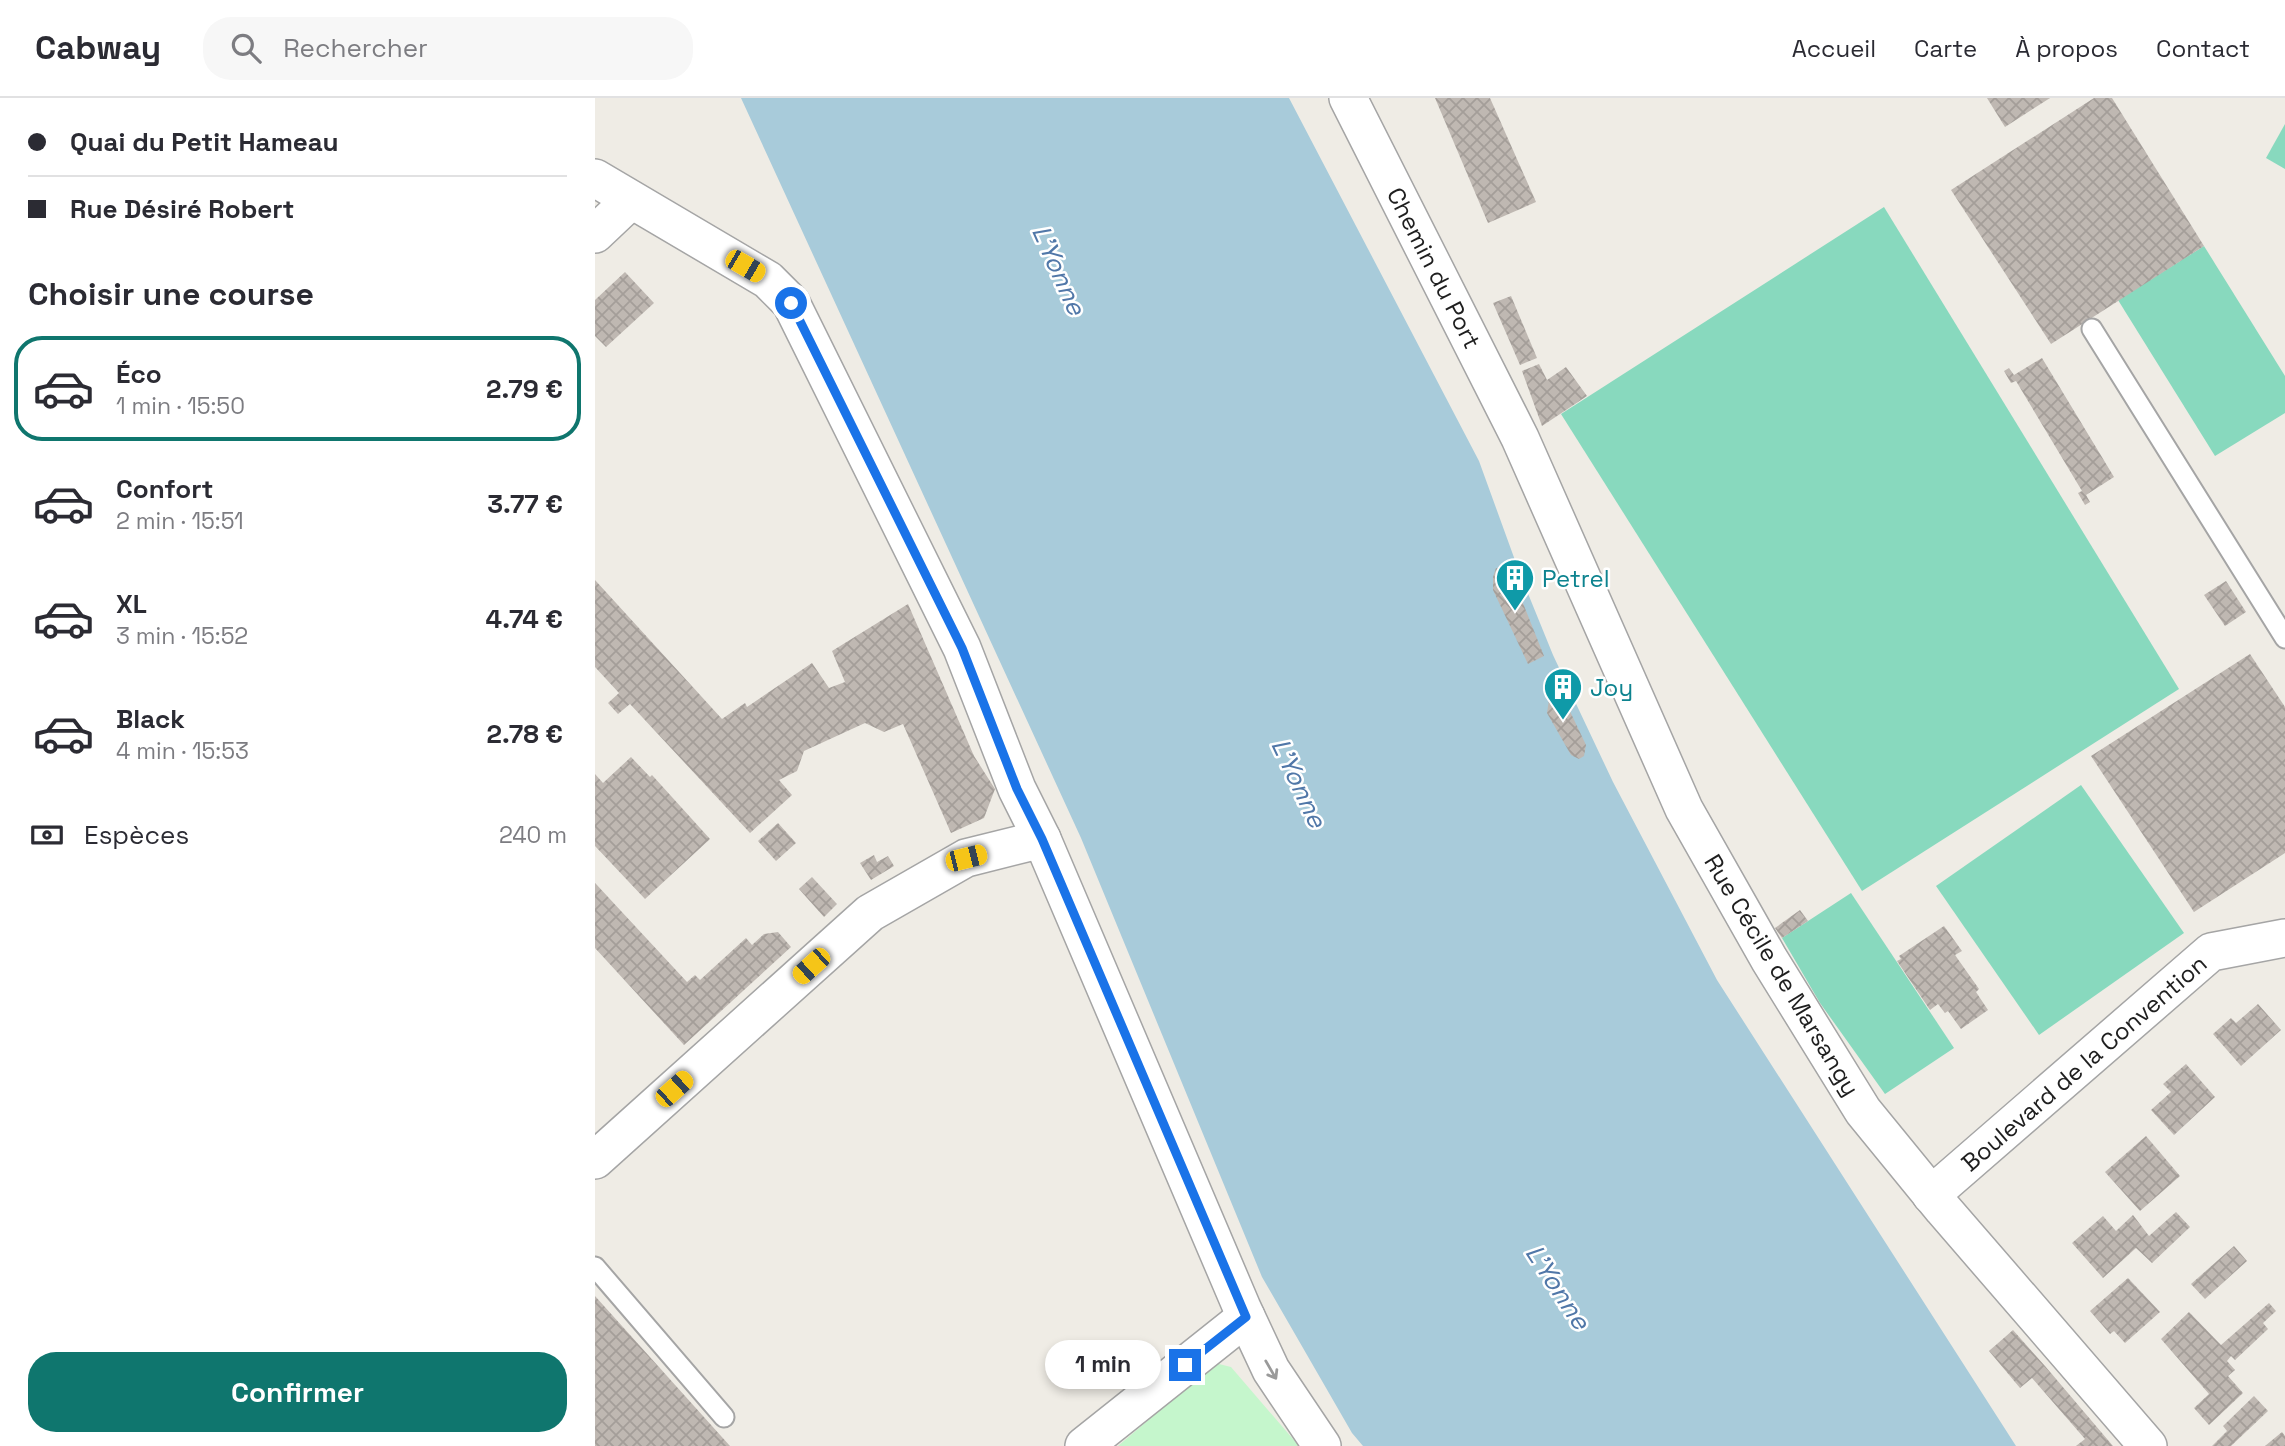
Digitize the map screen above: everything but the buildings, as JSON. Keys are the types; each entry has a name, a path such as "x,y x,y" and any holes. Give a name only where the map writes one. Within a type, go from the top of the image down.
{"street":[{"name":"Chemin du Port","path":"1348,98 1520,438"},
{"path":"595,178 768,279 791,303 962,648 1017,789 1042,839 1246,1317 1271,1370 1322,1446"},
{"path":"595,234 631,200"},
{"name":"Rue Cécile de Marsangy","path":"1520,438 1684,809 1769,960 1863,1111 1931,1195 2148,1446"},
{"path":"595,1160 870,913 966,858 1042,839"},
{"name":"Boulevard de la Convention","path":"1931,1195 2211,952 2285,938"},
{"path":"1084,1446 1246,1317"}],"lane":[{"path":"2092,329 2285,638"},
{"path":"595,1267 724,1417"}],"green space":[{"path":"2285,124 2285,169 2266,158"},
{"path":"1884,207 2179,689 1862,891 1561,414"},
{"path":"2204,246 2285,376 2285,413 2215,456 2118,300"},
{"path":"2081,785 2184,933 2039,1035 1936,886"},
{"path":"1851,893 1954,1048 1885,1094 1820,1003 1782,938"},
{"path":"1215,1363 1231,1367 1299,1446 1118,1446"}],"water":[{"name":"L'Yonne","path":"741,98 1289,98 1479,461 1553,655 1613,782 1717,980 2016,1446 1363,1446 1352,1433 1262,1277 1081,838"}],"place":[{"name":"Petrel","path":"1515,612"},
{"name":"Joy","path":"1563,721"}],"route":[{"path":"791,303 962,648 1017,789 1042,839 1246,1317 1185,1365"}]}
